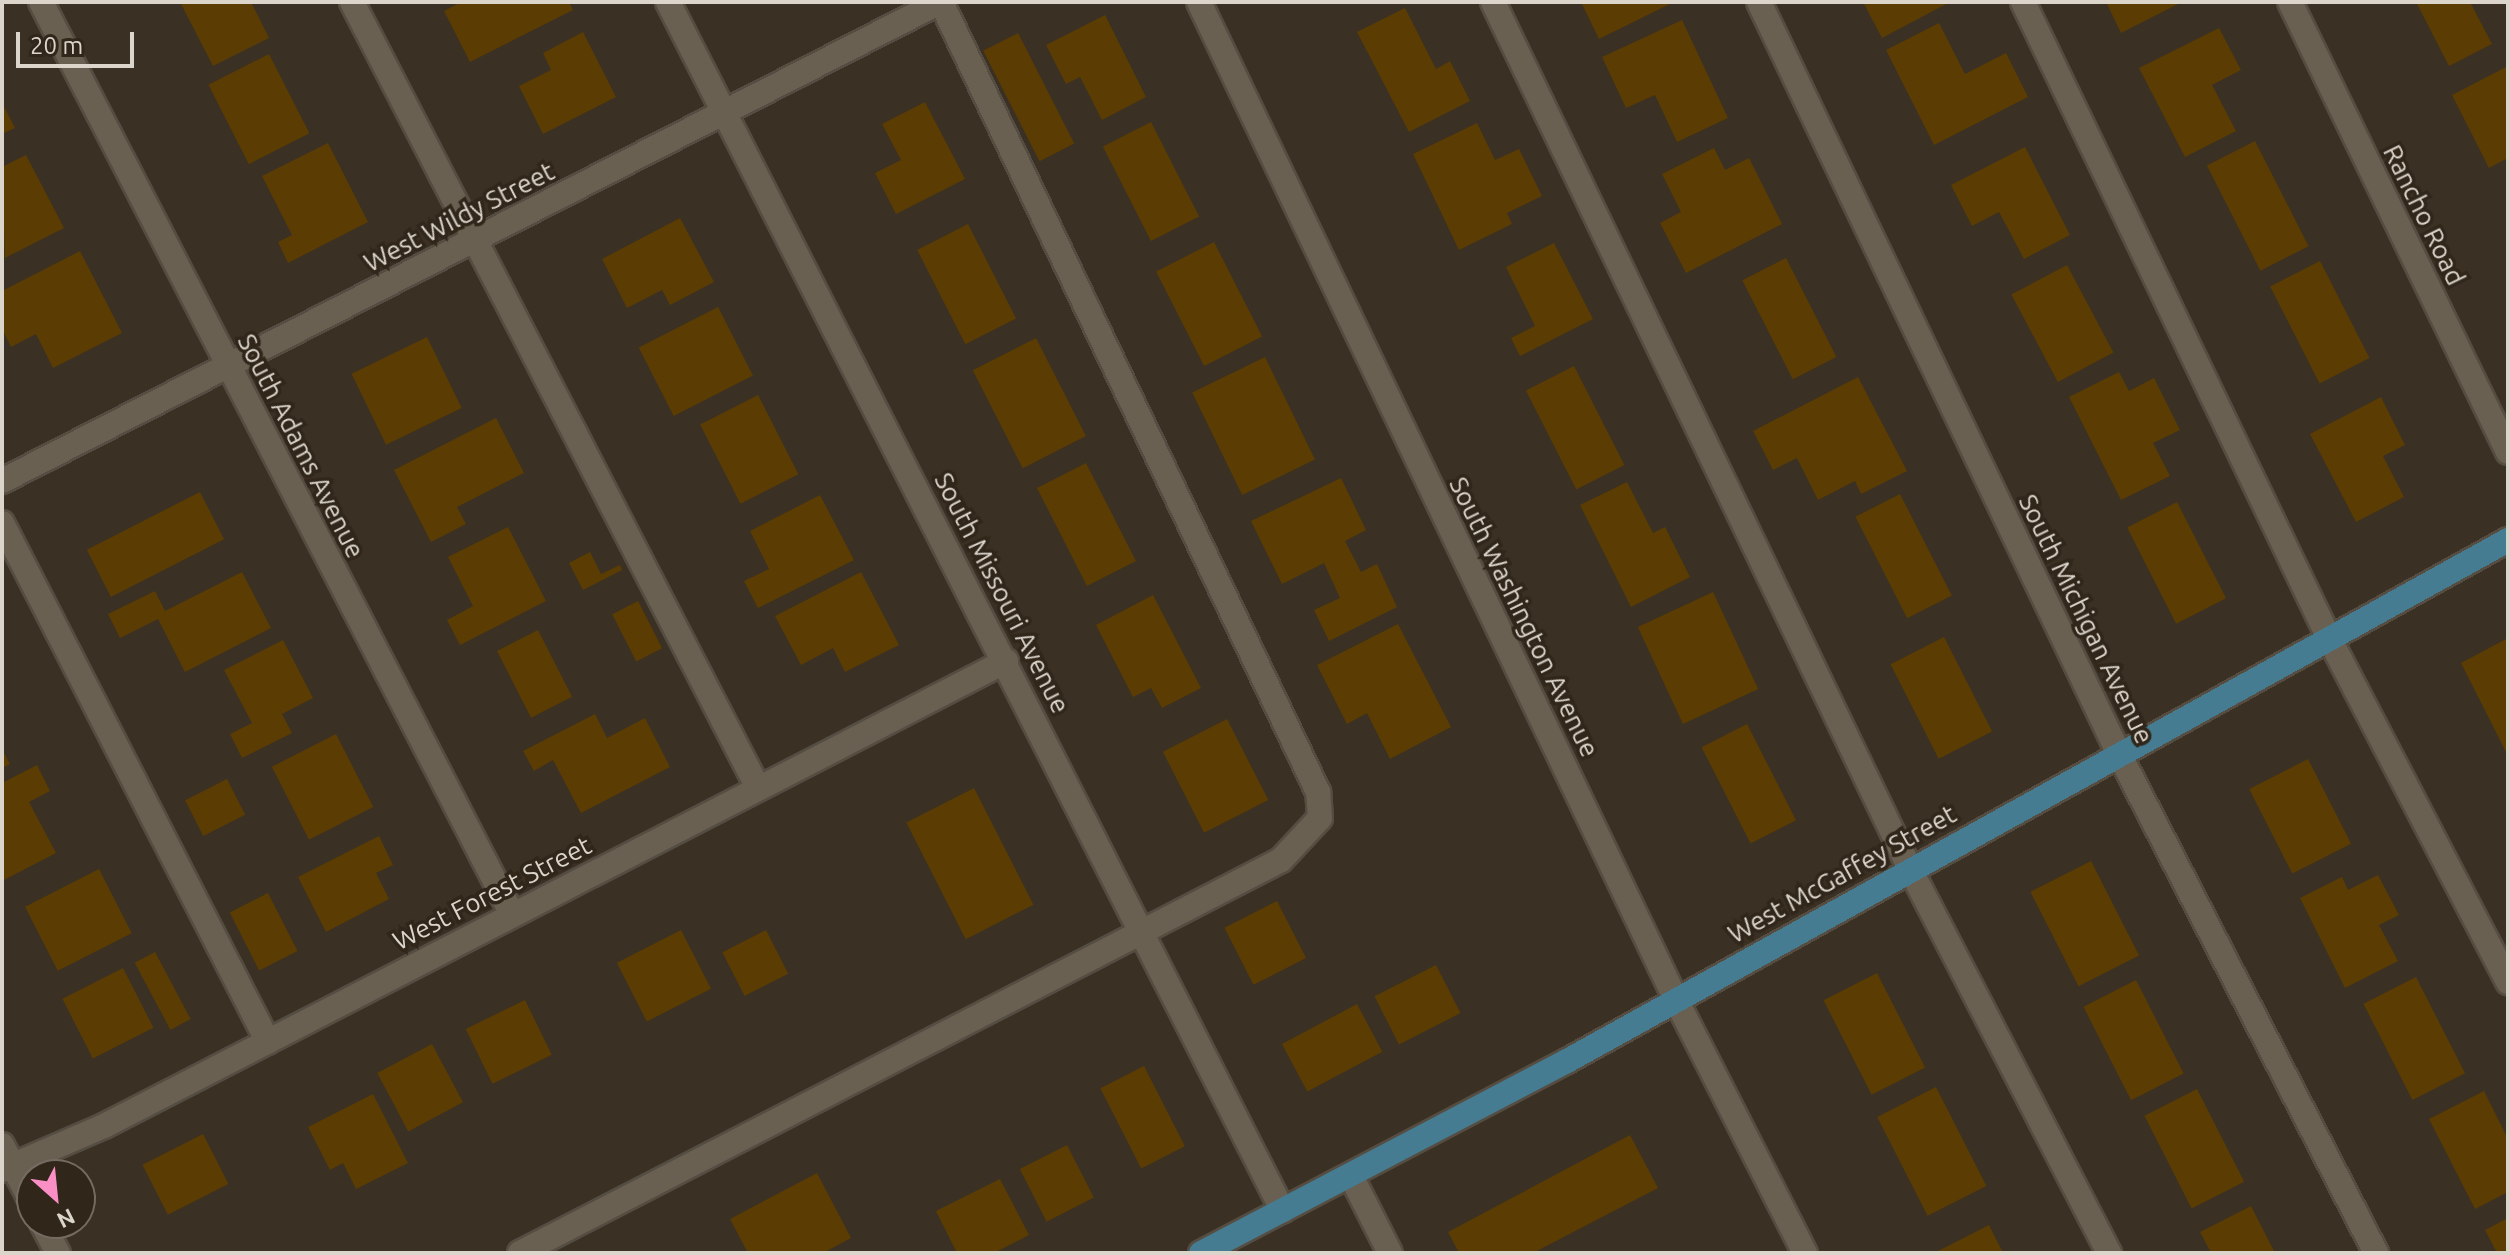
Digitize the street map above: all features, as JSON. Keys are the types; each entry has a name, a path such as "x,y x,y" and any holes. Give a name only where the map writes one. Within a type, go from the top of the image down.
{"main road":[{"name":"West McGaffey Street","path":"1201,1253 1351,1176 1676,1000 2118,752 2508,540"}],"street":[{"name":"South Adams Avenue","path":"41,2 512,914"},
{"path":"352,2 758,788"},
{"name":"South Missouri Avenue","path":"668,2 1006,661 1283,1211"},
{"name":"West Wildy Street","path":"2,481 941,2"},
{"path":"520,1253 1143,933 1302,844 1320,818 1318,792 941,2"},
{"name":"South Washington Avenue","path":"1199,2 1676,1000 1805,1253"},
{"path":"1493,2 1910,869 2109,1253"},
{"name":"South Michigan Avenue","path":"1759,2 2118,752 2376,1253"},
{"path":"2023,2 2329,638 2508,982"},
{"name":"Rancho Road","path":"2290,2 2508,452"},
{"path":"2,523 268,1042"},
{"name":"West Forest Street","path":"6,1160 268,1042 1006,661"},
{"path":"1351,1176 1390,1253"}],"building":[{"path":"180,2 251,2 269,38 213,66"},
{"path":"461,2 569,2 573,10 470,62 444,11"},
{"path":"1581,2 1674,2 1599,39"},
{"path":"1863,2 1950,2 1882,38"},
{"path":"2106,2 2182,2 2121,33"},
{"path":"2416,2 2470,2 2492,44 2449,66"},
{"path":"1405,8 1436,69 1450,61 1470,101 1409,132 1357,32"},
{"path":"1105,15 1146,97 1102,120 1080,77 1066,84 1046,45"},
{"path":"1682,20 1728,118 1677,142 1655,95 1626,108 1602,57"},
{"path":"1939,23 1965,74 2006,53 2028,97 1934,145 1886,50"},
{"path":"2219,28 2241,70 2212,85 2236,131 2185,157 2139,68"},
{"path":"583,32 616,97 543,134 519,86 551,70 543,53"},
{"path":"1018,33 1074,143 1040,161 983,51"},
{"path":"269,54 309,133 249,164 208,85"},
{"path":"2508,66 2508,158 2489,168 2452,95"},
{"path":"925,102 965,179 896,214 875,173 901,160 882,124"},
{"path":"2,103 15,128 2,134"},
{"path":"1151,122 1199,216 1151,241 1103,147"},
{"path":"1477,123 1495,160 1519,149 1542,196 1507,213 1512,224 1459,250 1413,154"},
{"path":"2255,141 2309,246 2260,271 2207,166"},
{"path":"328,143 368,222 288,263 278,242 292,235 262,176"},
{"path":"2025,147 2070,235 2024,259 1999,212 1972,226 1951,185"},
{"path":"1714,148 1725,170 1749,158 1782,224 1686,273 1660,223 1681,212 1662,174"},
{"path":"26,155 64,228 5,258 2,167"},
{"path":"680,218 714,282 670,305 662,290 627,308 602,259"},
{"path":"968,224 1016,318 965,344 917,250"},
{"path":"1214,242 1262,336 1204,366 1156,272"},
{"path":"1554,243 1593,319 1520,356 1511,338 1535,326 1506,267"},
{"path":"80,251 122,333 53,368 36,334 11,347 2,329 2,291"},
{"path":"1786,258 1836,357 1793,379 1742,280"},
{"path":"2320,261 2369,358 2320,384 2270,286"},
{"path":"2067,265 2113,352 2058,382 2011,295"},
{"path":"718,307 753,376 674,416 639,347"},
{"path":"427,337 462,408 386,445 352,374"},
{"path":"1036,338 1086,436 1023,468 973,370"},
{"path":"1265,357 1315,459 1242,495 1192,393"},
{"path":"1574,366 1624,465 1576,489 1526,391"},
{"path":"2119,372 2129,391 2154,378 2180,430 2153,443 2170,476 2121,500 2069,397"},
{"path":"1858,377 1907,471 1861,494 1855,481 1818,500 1797,458 1773,470 1753,431"},
{"path":"758,395 798,474 740,504 700,425"},
{"path":"2381,397 2405,445 2383,456 2404,497 2356,522 2310,434"},
{"path":"496,418 524,473 457,507 466,524 431,542 394,470"},
{"path":"1086,463 1136,561 1087,586 1037,488"},
{"path":"1341,478 1366,530 1345,541 1361,572 1377,564 1397,607 1329,641 1314,610 1340,598 1324,563 1282,584 1251,521"},
{"path":"1627,482 1653,533 1665,527 1690,577 1631,607 1580,505"},
{"path":"200,492 224,539 111,597 87,550"},
{"path":"1900,494 1952,596 1907,618 1855,517"},
{"path":"820,495 854,560 758,608 744,581 769,569 750,531"},
{"path":"2177,502 2226,598 2176,624 2127,527"},
{"path":"508,527 546,601 460,645 447,620 473,606 448,557"},
{"path":"590,552 601,574 620,565 622,570 583,590 569,563"},
{"path":"242,572 271,628 185,672 158,619 120,638 108,614 155,591 165,611"},
{"path":"861,572 899,645 845,672 833,648 801,665 775,616"},
{"path":"1713,592 1758,689 1683,724 1638,627"},
{"path":"1153,595 1201,688 1162,708 1151,688 1133,697 1096,625"},
{"path":"638,601 662,648 636,661 612,614"},
{"path":"1398,624 1451,727 1390,759 1367,713 1347,724 1317,665"},
{"path":"538,630 572,697 531,718 497,651"},
{"path":"1944,637 1992,731 1939,759 1891,664"},
{"path":"2508,638 2508,756 2461,663"},
{"path":"283,640 313,698 282,714 292,733 242,758 230,734 252,723 224,670"},
{"path":"595,714 607,738 645,718 670,767 581,813 553,760 534,771 523,751"},
{"path":"1227,719 1268,800 1204,833 1163,752"},
{"path":"1747,724 1796,820 1751,843 1702,747"},
{"path":"336,734 373,807 309,840 272,767"},
{"path":"2,749 10,764 2,768"},
{"path":"2308,759 2351,844 2292,874 2249,789"},
{"path":"37,765 50,791 29,802 56,853 2,881 2,783"},
{"path":"227,779 245,815 203,836 185,800"},
{"path":"974,788 1033,905 966,939 906,823"},
{"path":"379,836 393,865 376,873 389,899 326,932 298,877"},
{"path":"2091,861 2139,955 2079,986 2030,892"},
{"path":"99,869 132,933 58,971 25,907"},
{"path":"2378,875 2399,915 2379,925 2398,961 2345,988 2300,898 2342,877 2348,890"},
{"path":"268,893 298,951 259,970 230,913"},
{"path":"1277,901 1306,958 1253,985 1224,928"},
{"path":"681,930 711,989 647,1021 617,963"},
{"path":"766,930 788,974 745,996 722,952"},
{"path":"155,952 191,1019 170,1030 135,963"},
{"path":"1436,965 1461,1013 1399,1044 1375,996"},
{"path":"123,968 153,1028 93,1059 62,999"},
{"path":"1877,973 1925,1067 1872,1095 1824,1000"},
{"path":"2416,977 2465,1073 2412,1100 2363,1004"},
{"path":"2136,980 2184,1074 2131,1100 2083,1007"},
{"path":"525,1000 552,1055 492,1084 466,1029"},
{"path":"1357,1004 1382,1052 1307,1092 1282,1044"},
{"path":"432,1044 463,1102 408,1131 377,1073"},
{"path":"1144,1066 1185,1146 1141,1168 1100,1088"},
{"path":"1936,1087 1986,1186 1928,1216 1877,1117"},
{"path":"2197,1089 2244,1182 2192,1208 2144,1116"},
{"path":"2484,1091 2508,1139 2508,1192 2475,1209 2429,1119"},
{"path":"373,1094 408,1163 356,1189 343,1163 330,1170 308,1127"},
{"path":"203,1134 228,1184 168,1215 142,1165"},
{"path":"1630,1135 1658,1188 1533,1253 1459,1253 1448,1232"},
{"path":"1067,1145 1094,1198 1047,1222 1020,1169"},
{"path":"817,1173 851,1238 823,1253 748,1253 730,1219"},
{"path":"1000,1179 1029,1235 994,1253 957,1253 936,1211"},
{"path":"2251,1206 2275,1253 2211,1253 2200,1232"},
{"path":"2508,1218 2508,1253 2497,1253 2485,1230"},
{"path":"1989,1225 2003,1253 1939,1253 1938,1251"}]}
